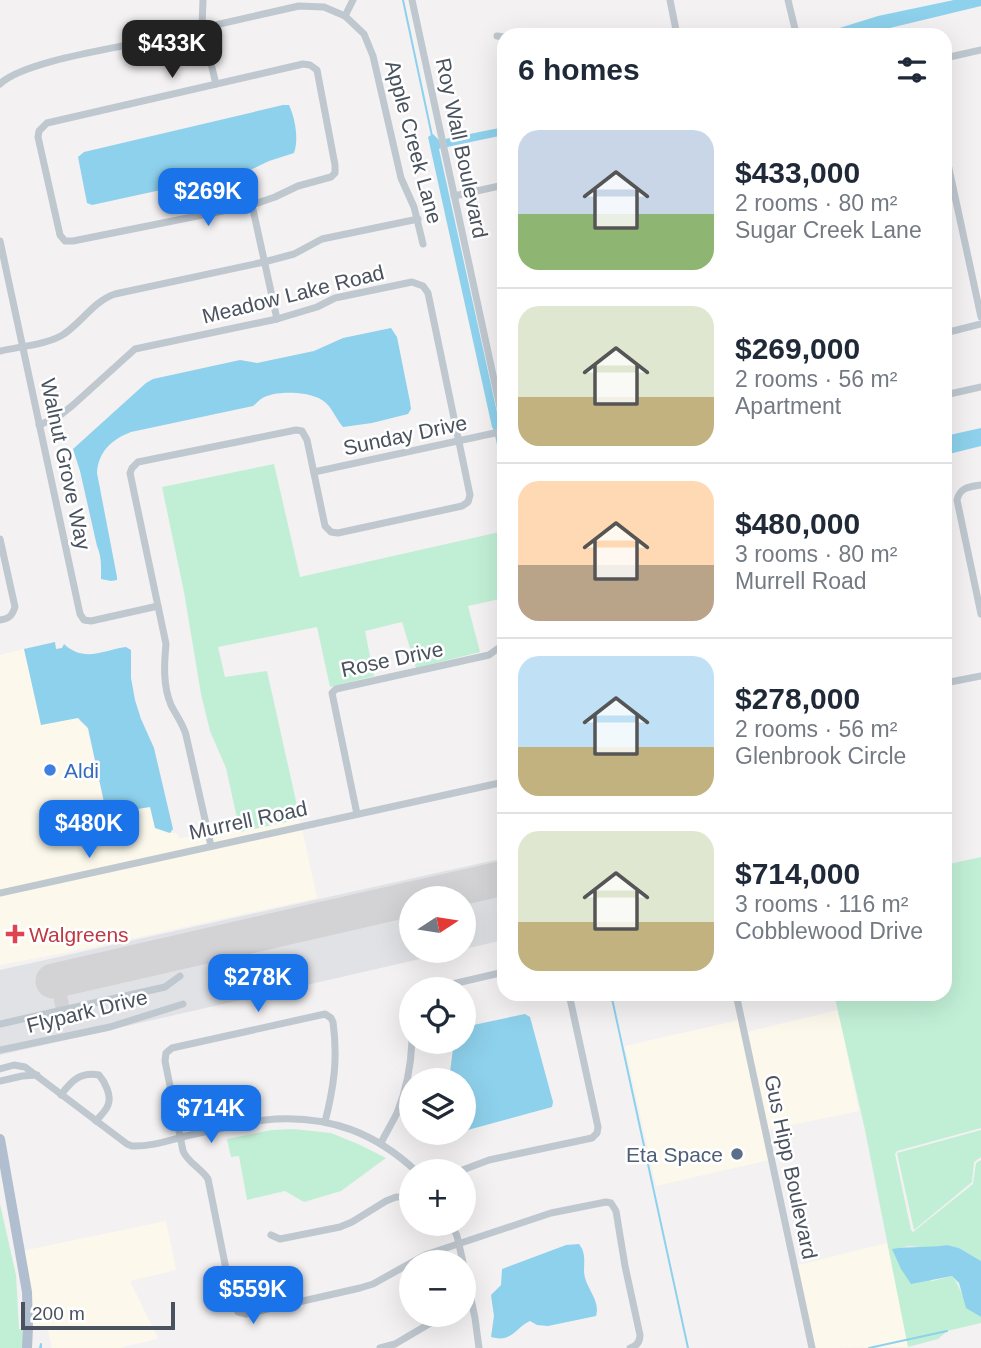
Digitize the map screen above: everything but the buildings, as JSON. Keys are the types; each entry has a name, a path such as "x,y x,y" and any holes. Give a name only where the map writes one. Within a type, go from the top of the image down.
{"main road":[{"path":"0,1139 28,1306 27,1348"},
{"path":"0,1170 14,1224"}],"street":[{"path":"203,0 202,27 216,84"},
{"path":"2,82 31,68 299,6 324,7 345,16 353,0"},
{"name":"Roy Wall Boulevard","path":"412,0 497,381"},
{"path":"670,0 676,28"},
{"path":"788,0 795,28"},
{"name":"Apple Creek Lane","path":"345,16 364,34 373,57 401,178 415,207 423,244"},
{"path":"952,56 981,50"},
{"path":"303,64 313,66 317,69 335,173 331,177 298,186 251,205 65,242 60,235 38,137 39,131 47,123 216,84 303,64"},
{"path":"952,182 981,317"},
{"path":"454,196 497,187"},
{"path":"251,205 277,319"},
{"path":"0,351 57,338 106,297 115,293 264,262 293,254 322,239 418,219"},
{"name":"Walnut Grove Way","path":"0,241 80,614 84,620 91,621 158,606"},
{"name":"Meadow Lake Road","path":"39,425 58,417 135,349 277,319 317,307 335,298 412,282 423,286 428,293 459,441"},
{"path":"952,331 981,324"},
{"path":"952,393 981,387"},
{"path":"211,846 186,735 167,690 164,670 166,644 130,473 132,468 138,462 296,429 302,431 307,440 325,526 331,532 338,533 462,506 468,502 470,495 459,441"},
{"name":"Sunday Drive","path":"314,472 497,433"},
{"path":"981,485 964,488 957,500 981,614"},
{"path":"0,539 15,607 8,619 0,621"},
{"name":"Rose Drive","path":"357,814 332,693 336,688 463,662 489,655 497,650"},
{"path":"952,682 981,676"},
{"name":"Murrell Road","path":"0,894 497,784"},
{"path":"476,979 497,974"},
{"name":"Flypark Drive","path":"0,1024 165,987 180,976"},
{"path":"476,1165 592,1138 597,1133 598,1127 571,1001"},
{"name":"Gus Hipp Boulevard","path":"738,1001 813,1348"},
{"name":"Flypark Drive","path":"0,1049 110,1027 183,1004"},
{"path":"325,1122 333,1093 336,1053 333,1022 325,1014 168,1050 165,1061 184,1156 208,1179 233,1304 239,1312 246,1314 360,1288 373,1284 417,1258 459,1243 551,1213 601,1202 611,1203 616,1211 639,1335 638,1343 630,1348"},
{"path":"381,1143 403,1095 411,1054"},
{"path":"0,1069 18,1065 25,1067 132,1146 274,1119 344,1126 381,1143 401,1159"},
{"path":"0,1081 38,1075"},
{"path":"61,1094 76,1077 99,1075 105,1084 109,1101 107,1108 96,1121"},
{"path":"271,1236 280,1239 340,1227 399,1197"},
{"path":"457,1236 460,1250"},
{"path":"380,1348 395,1344 424,1327"},
{"path":"475,1327 478,1348"}],"shaded area":[{"path":"24,649 41,725 78,718 87,728 104,802 112,813 151,807 156,828 176,833 180,838 219,833 239,827 240,832 300,819 300,824 0,891 0,655"},
{"path":"302,829 317,898 0,965 0,896"},
{"path":"497,860 497,942 476,946 476,886 399,886 399,963 402,963 0,1055 0,970"},
{"path":"838,1010 859,1111 768,1130 747,1032"},
{"path":"739,1020 769,1160 656,1186 625,1046"},
{"path":"166,1221 176,1270 130,1281 157,1339 118,1348 52,1348 47,1327 31,1328 22,1251"},
{"path":"887,1243 908,1347 816,1348 798,1265"}],"green space":[{"path":"274,464 300,577 497,533 497,600 468,606 480,652 416,668 402,622 365,631 374,676 330,687 317,627 218,647 225,677 267,671 300,819 240,832 226,768 210,731 201,694 184,592 162,487"},
{"path":"981,857 981,1128 897,1151 895,1154 913,1232 973,1184 976,1163 981,1160 981,1261 959,1248 947,1245 929,1248 909,1246 893,1250 932,1281 952,1276 966,1303 981,1317 981,1323 947,1331 938,1339 908,1347 865,1130 836,1001 952,1001 952,863"},
{"path":"272,1130 331,1133 386,1158 341,1191 304,1202 285,1191 247,1200 239,1156 231,1157 227,1139"},
{"path":"981,1130 981,1157 974,1162 972,1182 914,1230 897,1153"},
{"path":"0,1204 16,1275 19,1329 25,1329 24,1348 0,1348"}],"water":[{"path":"954,0 981,0 981,6 890,28 839,28 878,16"},
{"path":"289,105 295,122 294,153 248,171 92,205 87,203 78,157 84,152"},
{"path":"497,128 497,136 447,147 445,139"},
{"path":"433,134 439,140 441,148 439,149 497,412 497,444 492,427 428,137"},
{"path":"391,328 397,337 410,402 411,409 408,414 343,427 322,400 300,393 282,393 267,396 253,406 131,432 107,447 100,459 97,473 117,580 101,579 100,555 73,449 146,383 153,379 240,360 257,363 314,351 343,338"},
{"path":"981,428 981,446 952,453 952,434"},
{"path":"55,642 56,649 62,648 64,644 72,650 87,654 126,647 131,650 131,678 135,700 154,748 173,829 170,833 155,828 150,807 112,813 104,802 88,728 78,718 41,725 24,649"},
{"path":"245,968 259,973 266,987 224,998 216,979 221,974"},
{"path":"525,1014 530,1017 553,1102 552,1107 476,1128 476,1068 451,1068 452,1054 476,1054 476,1024"},
{"path":"579,1244 584,1254 585,1278 596,1305 596,1316 548,1326 530,1321 509,1336 491,1337 494,1316 491,1295 501,1285 502,1269 566,1245"},
{"path":"947,1245 959,1248 981,1261 981,1317 966,1308 959,1283 952,1276 911,1284 892,1249"}],"waterway":[{"path":"403,0 432,136"},
{"path":"613,1001 688,1348"},
{"path":"869,1348 947,1331"},
{"path":"40,1348 41,1344 41,1348"}],"taxiway":[{"path":"57,980 63,1010"}],"runway":[{"path":"469,886 497,880"},
{"path":"53,981 399,902"}],"place":[{"name":"Aldi","path":"50,770"},
{"name":"Walgreens","path":"15,934"},
{"name":"Eta Space","path":"737,1154"}]}
